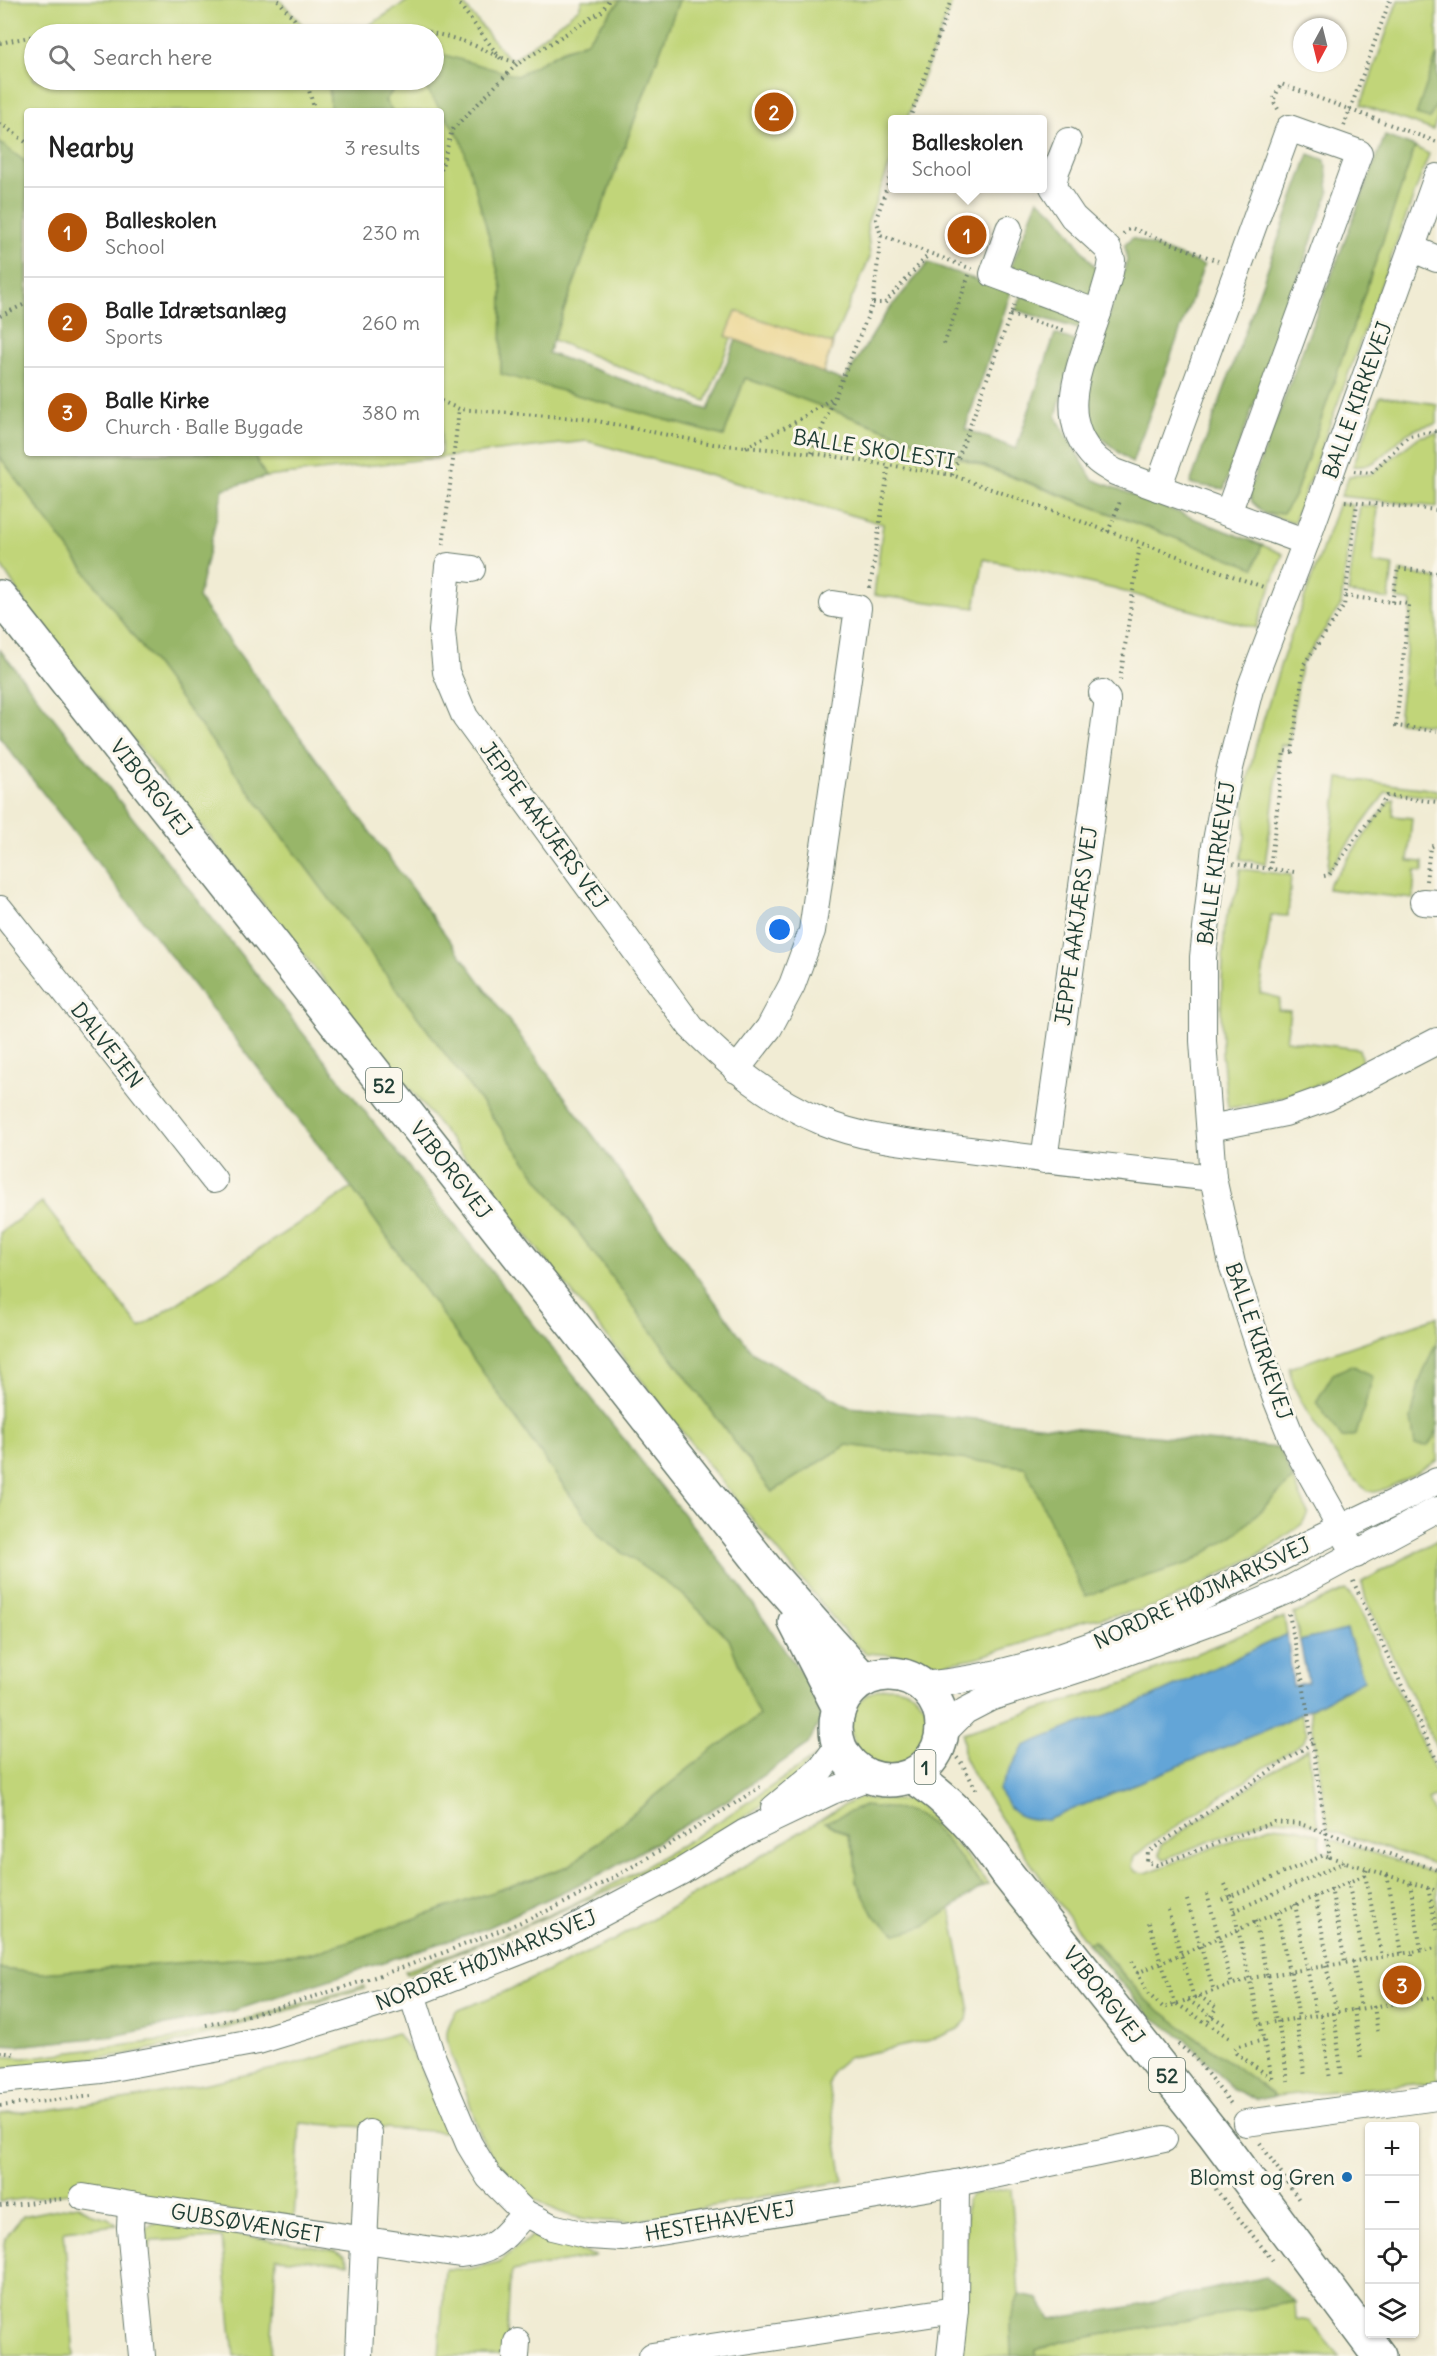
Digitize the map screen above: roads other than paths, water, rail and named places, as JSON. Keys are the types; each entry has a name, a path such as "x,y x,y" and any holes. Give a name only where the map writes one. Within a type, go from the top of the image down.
{"main road":[{"name":"VIBORGVEJ","path":"0,597 769,1573 864,1680"},
{"name":"VIBORGVEJ","path":"769,1573 839,1708"},
{"path":"869,1777 851,1764 839,1745 835,1727 839,1708 845,1696 864,1680 878,1675 892,1674 907,1677 923,1685"},
{"name":"1","path":"869,1777 888,1781 912,1776 934,1757 942,1736 939,1707 923,1685"},
{"name":"VIBORGVEJ","path":"942,1736 952,1772 980,1835"},
{"name":"VIBORGVEJ","path":"912,1776 936,1791 980,1835 1005,1871 1213,2133 1379,2356"}],"street":[{"path":"1158,488 1289,128 1338,145 1359,153 1228,513"},
{"path":"1068,141 1056,171 1053,188 1072,217 1108,249 1112,260 1098,313 1073,389 1073,420 1079,436 1095,458 1115,472 1306,542"},
{"name":"BALLE KIRKEVEJ","path":"1356,1555 1295,1446 1275,1396 1232,1264 1213,1178 1203,1041 1203,957 1213,862 1229,772 1250,689 1306,542 1437,177"},
{"path":"1010,229 982,272 1098,313"},
{"path":"1411,248 1437,258"},
{"name":"JEPPE AAKJÆRS VEJ","path":"460,568 442,631 446,672 465,717 691,1027 736,1070 781,1101 824,1122 877,1138 1044,1160 1213,1178"},
{"path":"736,1070 769,1028 788,994 812,931 845,606"},
{"name":"JEPPE AAKJÆRS VEJ","path":"1044,1160 1105,696"},
{"name":"DALVEJEN","path":"0,909 214,1180"},
{"path":"1210,1128 1285,1113 1327,1098 1437,1041"},
{"name":"NORDRE HØJMARKSVEJ","path":"923,1685 1004,1673 1082,1648 1146,1624 1437,1481"},
{"name":"NORDRE HØJMARKSVEJ","path":"942,1736 965,1711 990,1698 1191,1630 1288,1590 1437,1510"},
{"name":"NORDRE HØJMARKSVEJ","path":"744,1833 821,1769 839,1745"},
{"name":"NORDRE HØJMARKSVEJ","path":"0,2080 101,2070 258,2041 412,1994 559,1936 673,1876 744,1833 832,1791 869,1777"},
{"name":"HESTEHAVEVEJ","path":"412,1994 432,2054 470,2144 489,2177 525,2213 552,2227 589,2236 623,2238 956,2183 1164,2139"},
{"path":"1246,2123 1437,2097"},
{"path":"359,2356 369,2133"},
{"path":"950,2356 954,2310 956,2183"},
{"name":"GUBSØVÆNGET","path":"83,2197 460,2254 481,2252 501,2240 525,2213"},
{"path":"131,2205 130,2228 142,2356"},
{"path":"652,2356 954,2310"}],"water":[{"path":"1347,1630 1364,1680 1283,1723 1047,1820 1029,1819 1017,1814 1008,1806 998,1790 1024,1746 1078,1724 1128,1708 1287,1634 1293,1686 1308,1682 1300,1641"}],"place":[{"name":"Balle Idrætsanlæg","path":"774,112"},
{"name":"Balleskolen","path":"967,235"},
{"name":"Balle Kirke","path":"1402,1985"},
{"name":"Blomst og Gren","path":"1347,2177"}]}
